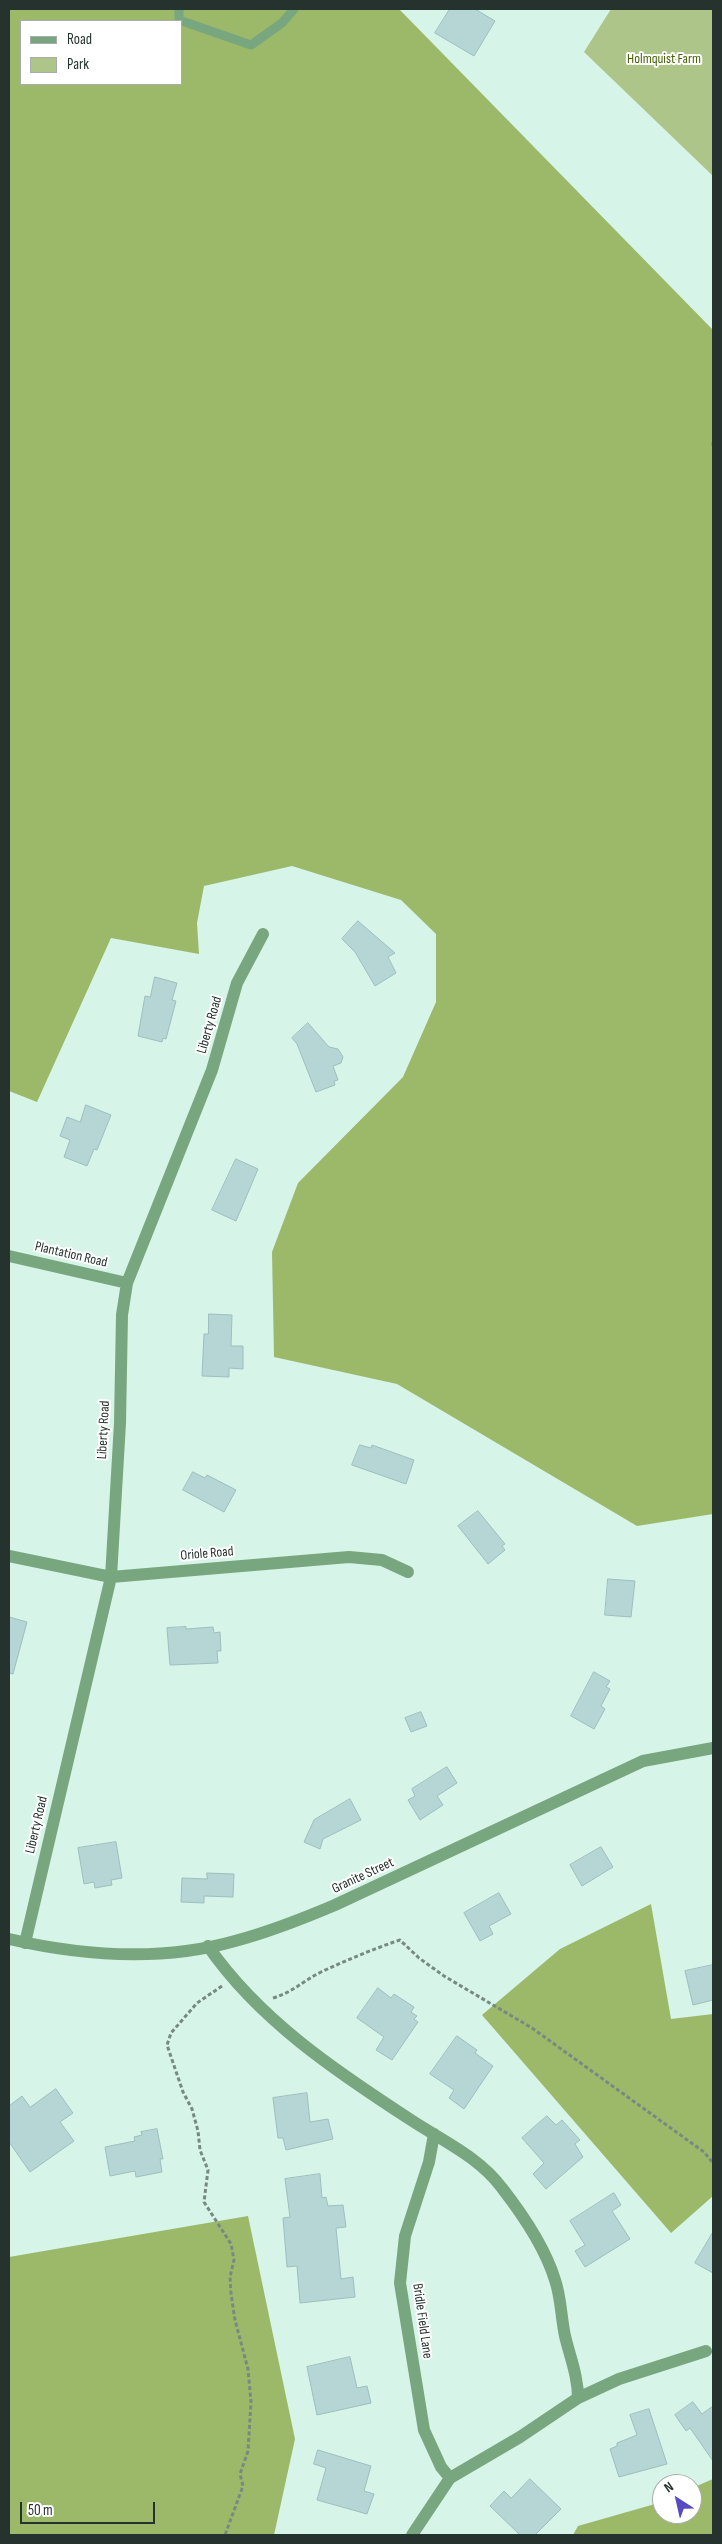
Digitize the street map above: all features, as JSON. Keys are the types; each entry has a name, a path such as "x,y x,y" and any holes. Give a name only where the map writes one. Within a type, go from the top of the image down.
{"street":[{"name":"Liberty Road","path":"25,1943 111,1577 120,1423 122,1315 127,1283 212,1070 237,984 263,934"},
{"name":"Plantation Road","path":"9,1256 127,1283"},
{"name":"Oriole Road","path":"9,1556 111,1577 349,1557 382,1560 408,1572"},
{"name":"Granite Street","path":"9,1939 108,1955 178,1952 233,1942 335,1906 643,1762 713,1748"},
{"path":"208,1946 233,1978 289,2032 345,2075 434,2134 468,2154 501,2186 533,2231 555,2280 578,2383 578,2398"},
{"name":"Bridle Field Lane","path":"434,2134 429,2162 405,2236 400,2284 424,2430 441,2467 450,2478"},
{"path":"412,2535 450,2478 520,2437 578,2398 619,2379 706,2351"}],"lane":[{"path":"182,21 250,45 282,23 294,9"}],"path":[{"path":"713,442 713,447"},
{"path":"257,2003 293,1991 319,1973 400,1940 419,1958 444,1976 532,2028 704,2152 713,2164"},
{"path":"225,2535 243,2486 240,2474 248,2451 251,2402 248,2369 235,2320 231,2294 230,2277 234,2260 231,2244 204,2202 208,2170 200,2150 198,2130 192,2109 183,2092 167,2045 171,2033 197,2003 233,1978"}],"green space":[{"path":"9,9 399,9 713,330 713,1514 637,1526 397,1384 274,1357 272,1252 298,1183 403,1077 436,1002 436,934 401,900 292,866 204,886 197,923 199,954 111,938 37,1102 9,1091"},
{"name":"Holmquist Farm","path":"611,9 713,9 713,176 584,52"},
{"path":"651,1904 671,2019 713,2014 713,2196 671,2233 482,2015 560,1949"},
{"path":"248,2216 295,2439 274,2535 9,2535 9,2257"},
{"path":"713,2479 713,2535 573,2535 578,2526 652,2505 652,2524 702,2524 702,2484"}],"building":[{"path":"450,9 475,9 495,21 474,56 435,33"},
{"path":"358,921 395,953 388,957 396,973 375,986 355,952 342,939"},
{"path":"155,977 177,983 172,1000 176,1001 166,1039 163,1038 162,1042 138,1036 145,996 150,997"},
{"path":"308,1023 329,1047 338,1049 343,1057 341,1063 333,1066 338,1080 334,1081 335,1085 316,1092 297,1044 292,1038"},
{"path":"86,1105 111,1115 97,1150 94,1149 87,1166 64,1157 70,1140 60,1136 67,1117 80,1122"},
{"path":"236,1159 258,1169 236,1221 212,1210"},
{"path":"209,1314 232,1315 231,1346 243,1346 243,1369 229,1368 229,1377 202,1376 204,1334 208,1334"},
{"path":"360,1445 371,1448 372,1445 414,1460 406,1484 352,1465"},
{"path":"193,1472 205,1478 207,1475 236,1490 224,1512 183,1490"},
{"path":"478,1511 505,1544 502,1546 505,1550 488,1564 458,1526"},
{"path":"608,1579 635,1581 631,1617 605,1615"},
{"path":"9,1617 27,1622 13,1674 9,1673"},
{"path":"186,1627 186,1629 213,1627 214,1633 220,1632 221,1651 217,1651 218,1663 170,1665 167,1628"},
{"path":"594,1672 610,1681 606,1687 610,1689 601,1706 605,1709 594,1729 571,1716"},
{"path":"421,1712 427,1726 411,1732 405,1718"},
{"path":"447,1767 457,1783 437,1796 443,1805 420,1820 408,1800 415,1796 412,1789"},
{"path":"350,1799 361,1820 323,1839 320,1849 304,1842 314,1820"},
{"path":"116,1842 122,1878 111,1880 112,1885 95,1888 94,1882 84,1884 78,1848"},
{"path":"601,1847 613,1867 582,1886 570,1865"},
{"path":"207,1873 234,1874 233,1897 204,1896 204,1903 181,1902 182,1878 207,1879"},
{"path":"499,1893 511,1914 489,1926 493,1934 480,1941 464,1913"},
{"path":"713,1965 713,2000 693,2005 685,1971"},
{"path":"378,1988 391,1998 394,1994 414,2007 411,2012 417,2016 414,2019 418,2022 392,2060 376,2050 384,2037 357,2018"},
{"path":"457,2036 477,2050 475,2053 493,2066 464,2109 449,2098 454,2090 430,2074"},
{"path":"56,2089 73,2113 60,2122 74,2141 30,2172 9,2142 9,2106 22,2096 30,2107"},
{"path":"307,2093 310,2122 328,2119 333,2139 286,2150 283,2138 278,2138 273,2098"},
{"path":"547,2116 556,2125 562,2120 580,2140 575,2144 583,2157 546,2189 533,2174 544,2163 522,2138"},
{"path":"157,2129 163,2159 160,2159 162,2172 136,2177 135,2171 110,2176 105,2147 135,2141 134,2137 142,2135 141,2132"},
{"path":"320,2174 322,2198 326,2197 328,2206 343,2205 346,2227 336,2228 341,2279 353,2277 355,2297 300,2303 297,2266 287,2267 283,2218 290,2217 285,2179"},
{"path":"614,2193 621,2205 612,2211 630,2239 585,2267 575,2251 585,2245 570,2221"},
{"path":"713,2232 713,2273 695,2263"},
{"path":"350,2357 357,2388 367,2386 371,2403 317,2415 307,2367"},
{"path":"693,2402 702,2414 713,2406 713,2461 690,2428 686,2431 675,2415"},
{"path":"649,2409 667,2464 619,2477 610,2449 617,2446 617,2443 637,2435 630,2415"},
{"path":"318,2450 371,2466 364,2491 374,2494 367,2514 317,2500 326,2468 314,2464"},
{"path":"530,2479 561,2509 535,2535 520,2535 490,2506 504,2491 511,2498"}]}
